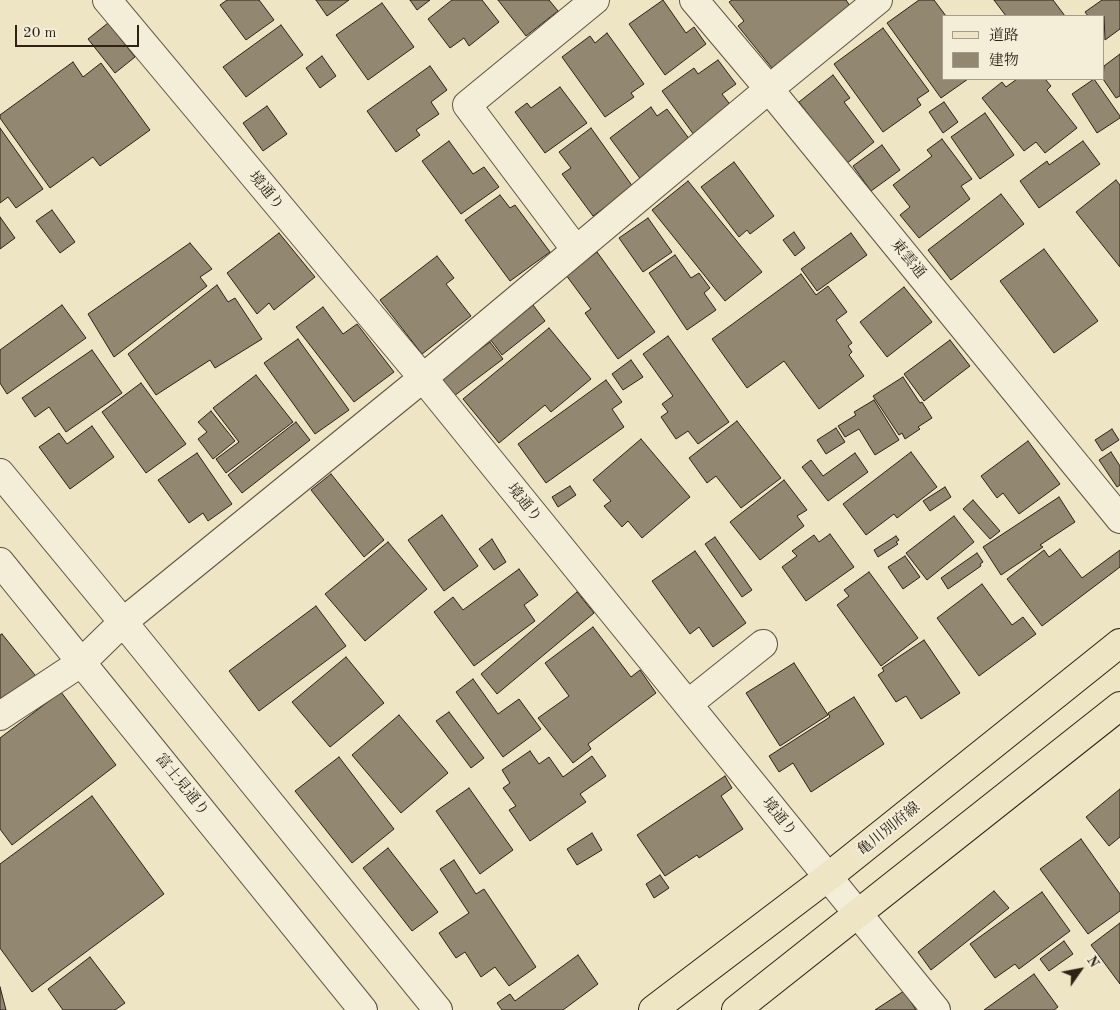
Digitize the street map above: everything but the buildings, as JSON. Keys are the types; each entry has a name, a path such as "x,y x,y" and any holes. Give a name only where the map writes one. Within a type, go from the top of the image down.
{"main road":[{"name":"亀川別府線","path":"653,1010 828,878 1120,643"},
{"path":"736,1010 1120,706"}],"street":[{"name":"境通り","path":"107,0 423,378 936,1010"},
{"path":"576,250 467,106 595,0"},
{"name":"東雲通","path":"694,0 769,89 1120,519"},
{"path":"0,716 82,662 123,622 423,378 878,0"},
{"path":"0,474 123,622 438,1010"},
{"name":"富士見通り","path":"0,562 363,1010"},
{"path":"688,704 763,644"}]}
